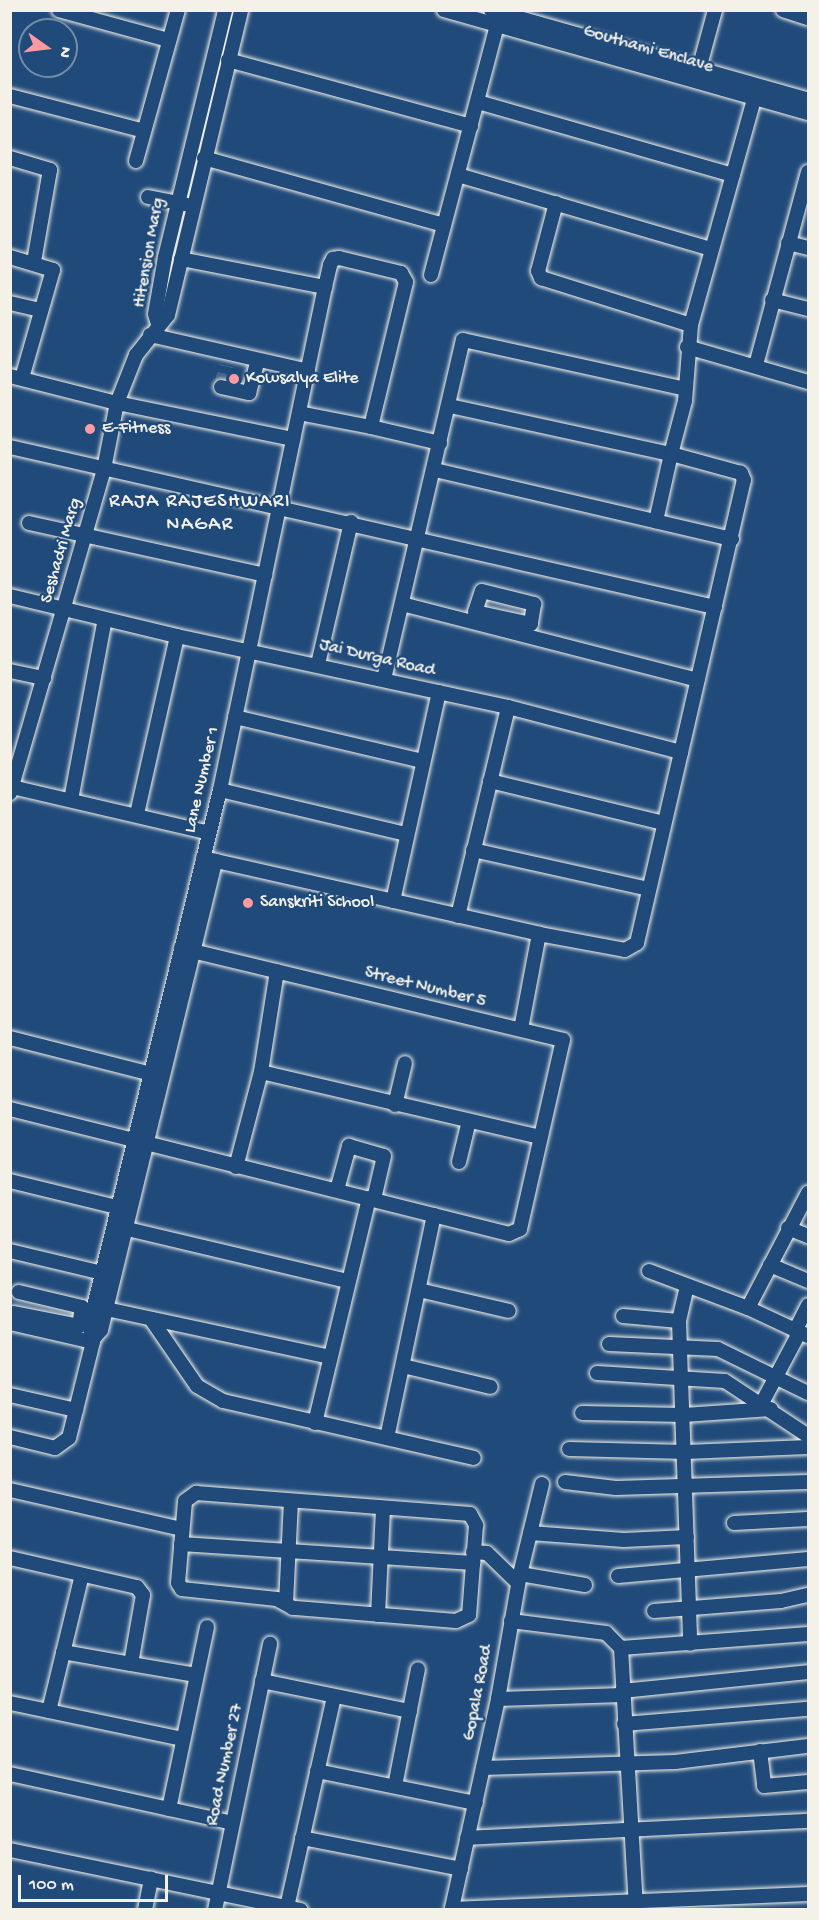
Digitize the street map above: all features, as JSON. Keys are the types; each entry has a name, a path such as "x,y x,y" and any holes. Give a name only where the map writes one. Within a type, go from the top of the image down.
{"street":[{"path":"59,10 169,40"},
{"path":"136,161 178,10"},
{"name":"Hitension Marg","path":"154,329 156,302 177,203 225,10"},
{"name":"Hitension Marg","path":"154,329 168,315 241,10"},
{"name":"Gouthami Enclave","path":"444,10 808,113"},
{"name":"Gouthami Enclave","path":"491,10 529,15 699,69 808,100"},
{"path":"699,69 715,10"},
{"path":"783,10 808,18"},
{"path":"431,275 478,102 496,25"},
{"path":"228,60 471,126"},
{"path":"10,96 144,130"},
{"path":"656,521 685,389 687,347 692,325 754,99"},
{"path":"478,102 733,175"},
{"path":"10,158 50,170 34,262"},
{"path":"204,158 444,225"},
{"path":"458,175 711,249"},
{"path":"756,365 788,243 808,180"},
{"path":"148,197 193,206"},
{"path":"556,203 538,271 541,278 692,325"},
{"path":"788,243 808,248"},
{"path":"10,257 34,262 53,270 16,377 117,403 293,439"},
{"path":"181,259 325,287"},
{"name":"Lane Number 1","path":"187,950 209,860 209,833 220,790 325,287 333,259 405,276 371,427"},
{"path":"772,300 808,309"},
{"path":"10,303 41,310"},
{"path":"154,329 228,359 308,371"},
{"name":"Seshadri Marg","path":"11,790 17,740 44,678 104,469 117,403 136,356 154,329"},
{"path":"384,678 450,406 463,340 685,389"},
{"path":"687,347 756,365 808,382"},
{"path":"221,387 249,393 252,363"},
{"path":"209,860 539,934 632,949 637,943 744,480 741,473 671,454 450,406"},
{"path":"299,413 440,443"},
{"path":"10,447 419,537 715,607"},
{"path":"435,470 732,539"},
{"path":"318,664 351,522"},
{"path":"29,523 265,575"},
{"path":"484,620 475,611 481,591 535,604 531,624 518,628"},
{"name":"Jai Durga Road","path":"10,596 177,636 384,678 508,707 681,752"},
{"path":"402,604 518,628 697,680"},
{"path":"71,800 105,619"},
{"path":"137,814 177,636"},
{"path":"10,671 44,678"},
{"path":"393,901 439,692"},
{"path":"458,916 508,707"},
{"path":"235,717 422,761"},
{"path":"490,781 663,823"},
{"path":"11,790 137,814 209,833"},
{"path":"220,790 406,834"},
{"path":"473,850 649,889"},
{"path":"521,1029 539,934"},
{"path":"140,1143 151,1074 187,950"},
{"path":"100,1307 187,950"},
{"name":"Street Number 5","path":"187,950 563,1040 540,1137"},
{"path":"236,1167 261,1072 277,971"},
{"path":"10,1038 151,1074"},
{"path":"395,1105 405,1063"},
{"path":"10,1109 509,1234 516,1233 522,1225 540,1137 469,1121 440,1121 395,1105 261,1072"},
{"path":"459,1162 469,1121"},
{"path":"315,1423 347,1281 384,1156 347,1146 337,1190"},
{"path":"10,1181 124,1209"},
{"path":"748,1308 808,1193"},
{"path":"387,1438 434,1215"},
{"path":"120,1227 347,1281"},
{"path":"10,1437 55,1448 63,1445 69,1438 93,1340 101,1330 102,1273 120,1227"},
{"path":"788,1228 808,1236"},
{"path":"10,1251 102,1273"},
{"path":"770,1265 808,1281"},
{"path":"649,1271 748,1308 801,1333"},
{"path":"687,1286 679,1321 684,1376 690,1644"},
{"path":"419,1290 509,1311"},
{"path":"19,1292 83,1310 78,1329 40,1325"},
{"path":"40,1325 46,1298"},
{"path":"766,1406 775,1379 801,1333 808,1305"},
{"path":"100,1307 330,1357"},
{"path":"623,1316 679,1321"},
{"path":"12,1318 93,1340"},
{"path":"151,1319 197,1386 209,1395 315,1423 474,1458"},
{"path":"609,1344 718,1348 775,1379 808,1393"},
{"path":"402,1366 491,1388"},
{"path":"597,1373 684,1376 725,1381 766,1406 808,1436"},
{"path":"10,1395 76,1410"},
{"path":"582,1413 684,1415 766,1406"},
{"path":"569,1449 686,1452 808,1447"},
{"path":"566,1482 616,1488 808,1482"},
{"name":"Gopala Road","path":"452,1910 498,1699 519,1579 543,1484"},
{"path":"10,1490 182,1529"},
{"path":"192,1493 470,1514 476,1525 466,1619 293,1608 286,1603 182,1589 178,1583 182,1529 185,1501 192,1493"},
{"path":"286,1603 291,1501"},
{"path":"378,1615 383,1508"},
{"path":"734,1523 808,1519"},
{"path":"530,1533 624,1540 687,1537"},
{"path":"181,1544 473,1562 485,1571 496,1564 519,1579 585,1585"},
{"path":"10,1574 12,1559 142,1590 131,1664"},
{"path":"618,1576 687,1572 808,1559"},
{"path":"49,1711 82,1575"},
{"path":"654,1611 808,1595"},
{"path":"511,1621 606,1633 621,1648 635,1905"},
{"path":"169,1809 207,1628"},
{"path":"621,1648 808,1634"},
{"name":"Road Number 27","path":"215,1910 270,1644"},
{"path":"63,1652 196,1675"},
{"path":"395,1786 418,1669"},
{"path":"498,1699 622,1693 808,1672"},
{"path":"262,1681 410,1711"},
{"path":"287,1907 334,1696"},
{"path":"10,1703 183,1739"},
{"path":"624,1724 808,1708"},
{"path":"483,1768 675,1762 808,1746"},
{"path":"760,1751 765,1785 808,1782"},
{"path":"317,1771 476,1803"},
{"path":"10,1774 232,1823"},
{"path":"467,1838 808,1821"},
{"path":"302,1838 461,1869"},
{"path":"10,1850 301,1910"},
{"path":"145,1910 151,1879"},
{"path":"452,1910 635,1905 808,1894"}],"tunnel":[{"path":"221,387 226,366"}],"place":[{"name":"Kowsalya Elite","path":"234,379"},
{"name":"E-Fitness","path":"90,429"},
{"name":"Sanskriti School","path":"248,903"}],"district":[{"name":"RAJA RAJESHWARI NAGAR","path":"200,514"}]}
